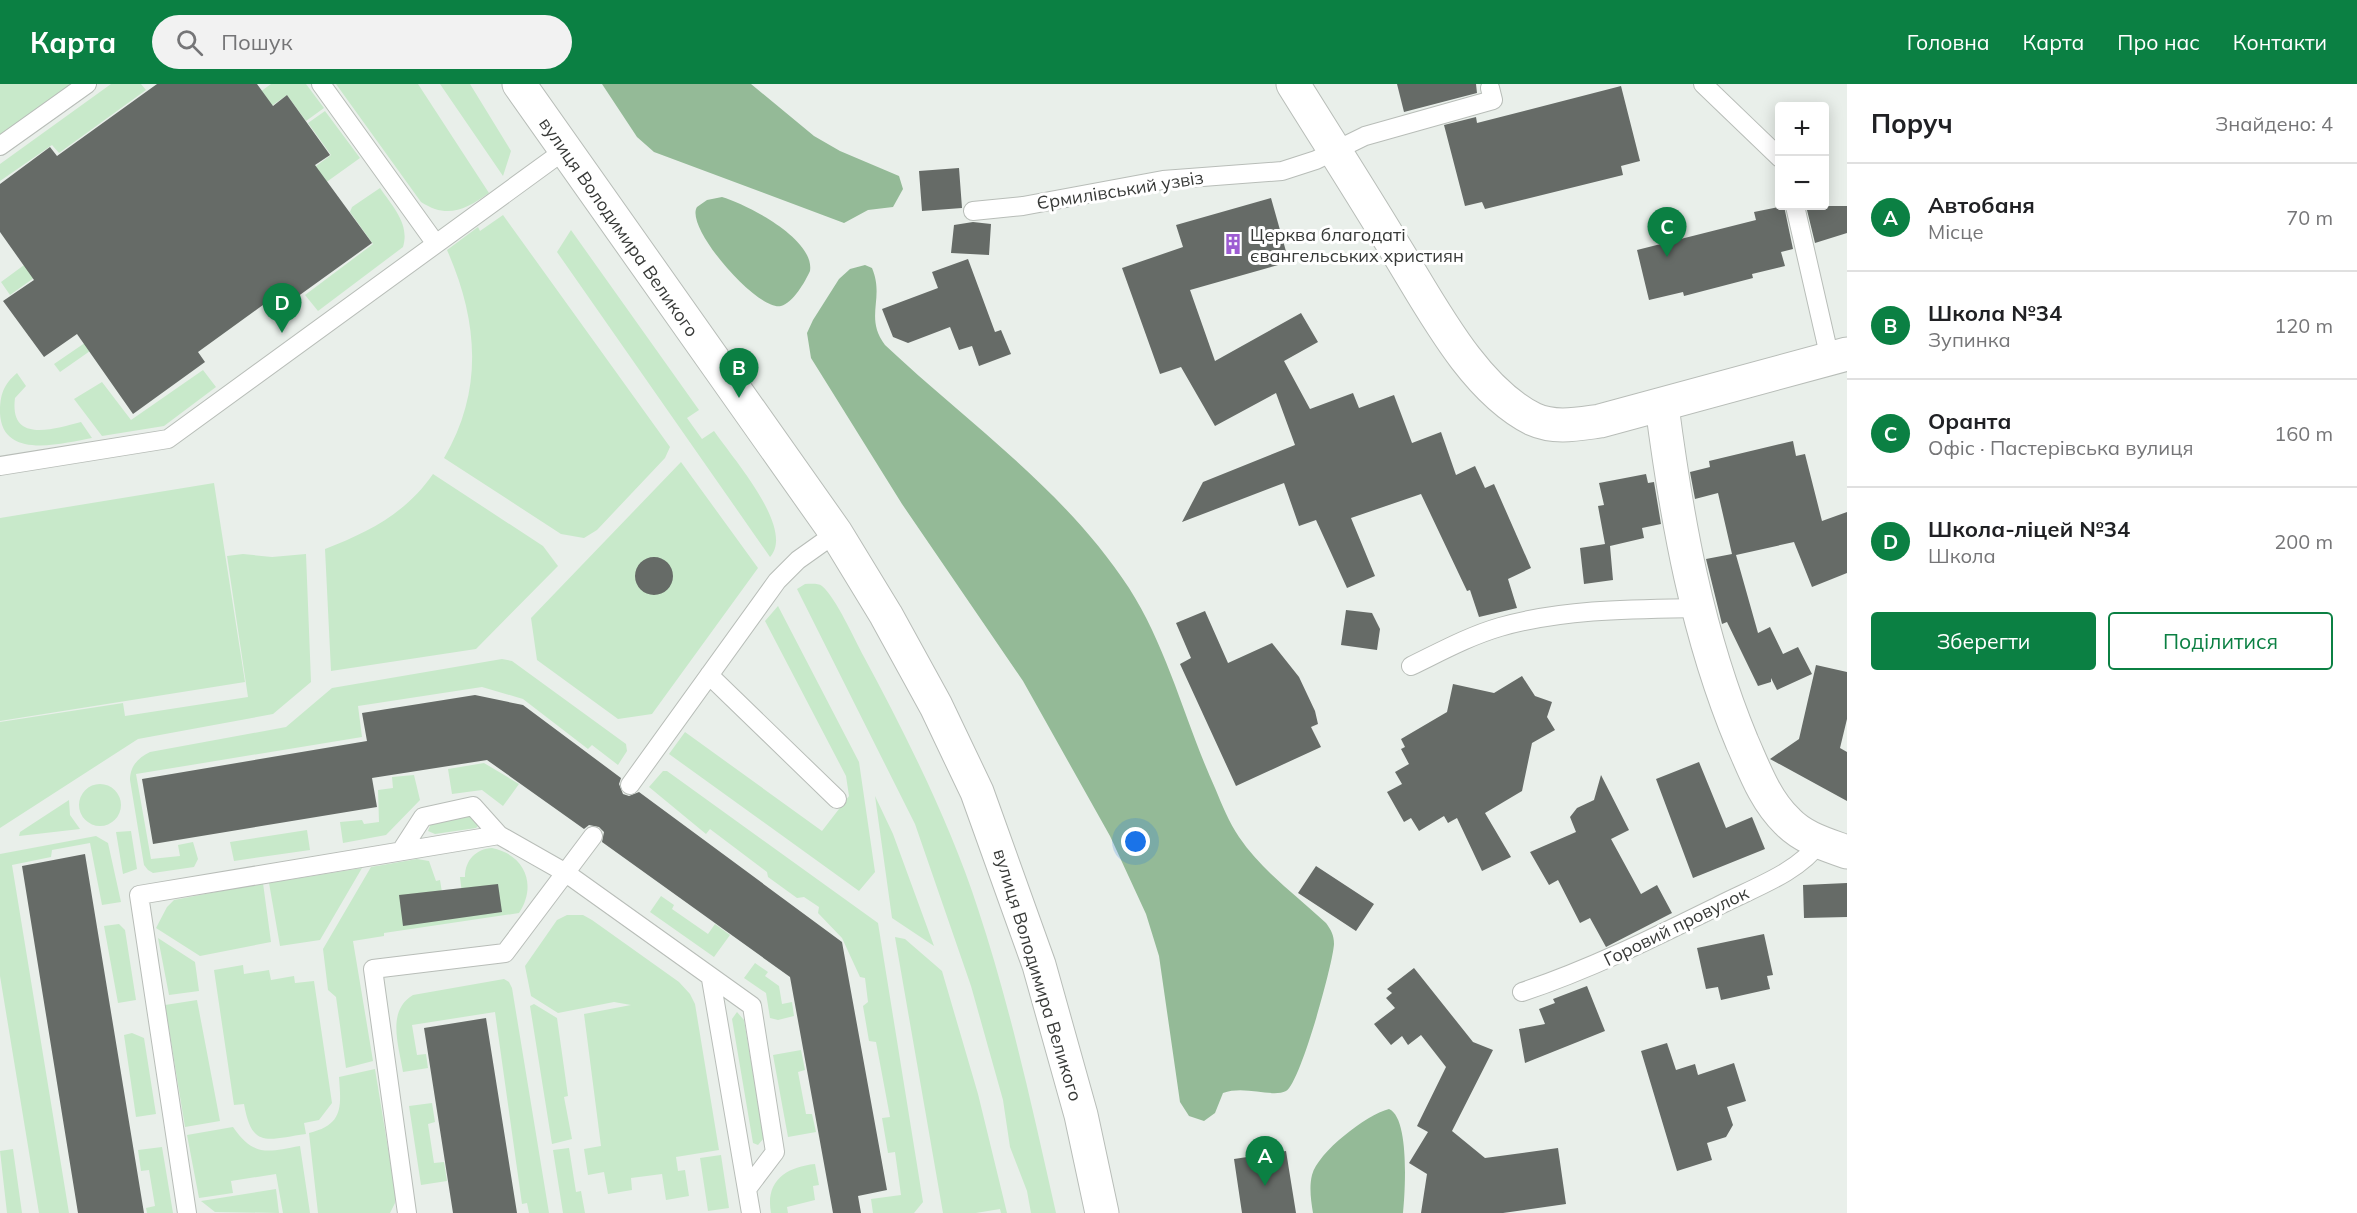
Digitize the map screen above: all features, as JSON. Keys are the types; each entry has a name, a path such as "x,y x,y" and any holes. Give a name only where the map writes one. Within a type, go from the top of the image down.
{"main road":[{"name":"вулиця Володимира Великого","path":"519,84 836,533 886,615 936,706 977,792 997,841 1047,995 1081,1114 1102,1213"},
{"path":"1293,84 1461,349 1479,373 1519,410 1551,424 1572,425 1662,406 1838,357"},
{"path":"1662,406 1675,500 1698,608 1720,686 1766,793 1794,828 1834,847"}],"lane":[{"path":"0,146 87,84"},
{"path":"321,84 436,244"},
{"path":"1703,84 1777,156"},
{"name":"Єрмилівський узвіз","path":"973,212 1023,206 1163,180 1269,173 1302,165 1365,136 1493,100 1494,85"},
{"path":"0,466 168,439 565,150"},
{"path":"1797,210 1838,357"},
{"path":"630,785 787,570 836,533"},
{"path":"1411,666 1480,634 1526,621 1622,610 1698,608"},
{"path":"709,675 837,799"},
{"path":"401,851 423,818 473,806 499,835 566,873 711,979 752,1006 775,1152 747,1189"},
{"path":"188,1213 139,895 499,835"},
{"path":"407,1213 373,969 505,953 593,836"},
{"name":"Горовий провулок","path":"1522,992 1608,960 1834,847"},
{"path":"711,979 751,1213"}],"green space":[{"path":"0,84 72,84 0,135"},
{"path":"111,84 141,84 146,90 59,153 52,145 0,181 0,164"},
{"path":"271,84 306,84 324,108 306,121 287,95 245,125 248,101"},
{"path":"336,84 418,84 489,193 472,204 456,210 439,210 421,202"},
{"path":"440,84 470,84 511,151 503,176"},
{"path":"602,84 751,84 814,136 840,151 899,176 903,189 893,207 868,210 844,223 654,152 637,137"},
{"path":"325,111 360,158 300,201 289,186 331,155 308,123"},
{"path":"380,188 402,223 405,239 403,247 318,311 305,295 373,244 350,212 352,207"},
{"path":"722,197 763,215 802,247 809,259 810,271 790,301 781,306 770,304 756,296 741,283 712,249 701,232 696,217 697,207 707,200"},
{"path":"503,215 670,447 665,458 597,530 584,538 561,534 444,458 466,407 471,381 472,355 465,302 447,250 478,227 480,231"},
{"path":"571,230 699,410 687,418 702,439 714,431 758,493 775,529 776,545 770,557 557,252"},
{"path":"35,257 45,270 10,295 1,282"},
{"path":"865,265 872,268 875,279 876,326 885,345 1046,489 1104,553 1129,588 1155,636 1204,763 1235,831 1258,861 1331,930 1334,944 1322,997 1299,1068 1286,1091 1273,1093 1240,1090 1223,1093 1215,1113 1204,1121 1189,1116 1180,1102 1159,956 1146,914 1110,836 1023,681 902,504 811,358 807,333 813,320 839,279 850,269"},
{"path":"95,336 100,344 60,372 54,364"},
{"path":"203,370 216,387 164,426 102,436 74,399 102,382 131,420"},
{"path":"17,373 26,386 15,398 15,413 19,422 26,428 47,430 81,422 92,438 51,445 36,445 22,443 11,438 3,428 0,407 5,386"},
{"path":"681,462 758,568 652,714 618,719 537,660 531,618"},
{"path":"433,474 543,546 558,566 476,649 331,671 325,549 357,536 385,520 411,500"},
{"path":"214,483 245,682 0,721 0,518"},
{"path":"243,554 272,557 306,554 311,682 273,714 138,739 0,828 0,722 123,703 125,716 248,697 227,556"},
{"path":"805,584 822,586 839,609 911,749 955,845 1001,984 1056,1213 1031,1213 1027,1191 1010,1147 1003,1100 971,986 915,824 797,589"},
{"path":"778,606 859,762 875,872 859,891 669,754 685,732 822,831 849,796 846,776 765,621"},
{"path":"502,659 512,661 626,744 627,751 618,765 592,745 588,749 523,699 482,687 358,706 362,737 136,774 151,859 180,856 178,845 193,842 198,859 194,867 153,873 144,865 130,775 138,760 146,754 286,727 332,688"},
{"path":"484,763 519,784 503,806 482,790 452,794 448,769"},
{"path":"663,771 667,771 878,923 923,1202 914,1213 873,1213 871,1199 901,1195 895,1152 888,1153 882,1118 890,1117 876,1042 869,1041 863,1006 868,1002 865,978 860,977 842,938 818,913 819,907 804,897 797,898 710,829 706,834 649,787"},
{"path":"414,775 420,800 386,835 343,843 340,822 362,820 364,824 379,822 378,790 393,788 392,777"},
{"path":"100,784 115,790 121,805 115,820 100,826 85,820 79,805 85,790"},
{"path":"875,796 893,834 934,946 892,918"},
{"path":"69,800 70,815 80,829 19,836 20,832"},
{"path":"473,816 480,824 476,828 435,834 428,831 431,823"},
{"path":"307,830 310,850 234,861 230,842"},
{"path":"131,831 137,869 123,874 116,832"},
{"path":"96,836 108,843 121,902 102,905 90,843 52,850 51,857 12,865 69,1213 39,1213 0,976 0,854"},
{"path":"492,848 513,857 525,873 527,892 519,913 384,933 384,936 353,941 373,1061 346,1068 336,997 328,990 323,949 371,867 417,859 429,861 436,881 440,880 444,905 463,902 460,877 465,877 467,865 472,856"},
{"path":"362,868 320,940 280,946 269,883"},
{"path":"263,883 271,942 200,956 156,928 167,907 174,900"},
{"path":"661,896 674,905 672,909 708,934 715,924 730,935 714,957 650,912"},
{"path":"567,915 583,915 592,920 679,982 690,994 695,1004 719,1150 676,1157 678,1171 685,1170 689,1196 666,1200 662,1174 631,1178 632,1190 608,1194 604,1172 588,1175 584,1149 601,1146 584,1014 631,1005 614,1002 558,1013 531,996 525,966 557,920"},
{"path":"119,924 125,930 136,1000 118,1003 104,926"},
{"path":"895,937 905,939 942,971 978,1094 1007,1213 1001,1213 1000,1209 976,1213 943,1213"},
{"path":"158,938 195,962 199,991 169,995"},
{"path":"755,963 768,972 765,976 779,986 782,1004 792,1002 794,1016 778,1020 770,1018 766,993 744,978"},
{"path":"243,965 244,974 269,970 271,980 294,976 295,983 314,981 332,1103 319,1120 304,1123 306,1134 264,1138 252,1129 244,1104 234,1105 214,970"},
{"path":"504,979 512,988 549,1213 529,1213 527,1203 522,1204 495,1012 412,1025 417,1055 426,1054 428,1068 403,1072 396,1030 399,1010 405,1002 413,995"},
{"path":"197,1000 220,1121 185,1127 165,1005"},
{"path":"534,1004 557,1018 568,1096 564,1097 572,1139 552,1144 530,1006"},
{"path":"737,1012 744,1020 764,1138 758,1145 753,1143 732,1019"},
{"path":"132,1033 144,1038 156,1114 136,1117 124,1035"},
{"path":"801,1050 805,1070 798,1072 806,1114 812,1114 816,1132 788,1137 773,1055"},
{"path":"375,1069 395,1203 390,1213 318,1213 309,1133 329,1125 338,1113 339,1077"},
{"path":"432,1103 435,1122 428,1124 434,1163 444,1162 447,1181 421,1185 409,1106"},
{"path":"1389,1109 1396,1115 1403,1141 1405,1174 1403,1213 1313,1213 1311,1180 1323,1156 1356,1126"},
{"path":"233,1127 248,1143 262,1150 270,1151 300,1146 310,1213 283,1213 276,1174 231,1181 233,1193 199,1198 187,1135"},
{"path":"162,1147 173,1213 147,1213 146,1208 155,1206 149,1170 141,1171 138,1150"},
{"path":"569,1148 576,1192 581,1191 585,1213 563,1213 553,1150"},
{"path":"13,1149 22,1213 7,1213 0,1151"},
{"path":"721,1155 729,1208 708,1211 700,1158"},
{"path":"815,1164 819,1185 813,1186 815,1200 787,1207 788,1213 771,1213 771,1192 780,1178 795,1168"},
{"path":"276,1189 279,1213 215,1212 201,1201"}],"building":[{"path":"157,84 257,84 273,106 287,95 330,155 315,165 372,243 297,297 289,286 198,352 205,362 133,414 77,334 44,357 3,301 34,280 0,232 0,184 50,147 57,156"},
{"path":"1397,84 1476,84 1477,93 1404,112"},
{"path":"1621,86 1640,161 1621,166 1623,175 1485,209 1482,202 1465,206 1444,125 1476,117 1477,123"},
{"path":"959,168 962,208 922,211 919,171"},
{"path":"1271,198 1289,262 1190,290 1215,361 1301,313 1318,342 1284,361 1310,409 1353,393 1359,408 1394,395 1412,443 1441,432 1456,475 1475,466 1485,488 1494,484 1531,568 1508,579 1517,608 1479,617 1470,590 1467,591 1421,494 1351,518 1375,576 1347,588 1316,520 1299,526 1284,483 1182,522 1203,482 1295,445 1276,393 1215,426 1181,367 1160,374 1122,268 1183,247 1176,225"},
{"path":"1829,206 1847,206 1847,233 1815,243 1807,210 1829,210"},
{"path":"1775,208 1775,210 1785,210 1793,249 1781,252 1785,266 1752,274 1753,278 1684,296 1683,292 1649,300 1637,250 1756,220 1754,212"},
{"path":"973,222 991,224 989,255 951,253 954,225"},
{"path":"968,259 995,332 1001,330 1011,354 979,366 972,346 959,350 950,327 908,343 893,337 882,309 938,288 932,272"},
{"path":"1793,441 1796,456 1805,454 1822,521 1847,512 1847,573 1812,587 1794,542 1736,555 1758,633 1770,627 1783,654 1798,647 1812,674 1777,690 1771,678 1771,682 1758,686 1727,622 1722,624 1706,559 1732,554 1718,493 1695,499 1690,472 1710,467 1709,461"},
{"path":"1646,474 1648,483 1654,482 1661,524 1642,528 1644,538 1610,546 1613,580 1584,584 1580,548 1605,544 1598,506 1604,505 1599,483"},
{"path":"654,557 667,563 673,576 667,589 654,595 641,589 635,576 641,563"},
{"path":"1346,610 1372,613 1380,629 1377,650 1341,645"},
{"path":"1205,611 1228,663 1272,643 1299,677 1315,711 1318,724 1311,727 1321,747 1236,786 1180,664 1191,658 1176,623"},
{"path":"1816,665 1847,672 1847,719 1840,748 1847,752 1847,801 1770,759 1799,739"},
{"path":"1522,676 1535,696 1552,702 1547,717 1555,730 1532,743 1522,791 1485,813 1511,857 1482,871 1457,818 1448,823 1444,816 1419,831 1411,818 1404,822 1387,792 1402,784 1395,772 1409,764 1401,749 1405,747 1401,739 1447,712 1453,684 1494,693"},
{"path":"475,695 523,705 621,778 619,784 623,794 629,796 639,792 842,942 887,1190 858,1196 861,1213 833,1213 790,977 602,842 604,832 599,827 589,825 584,829 487,760 372,778 377,807 153,844 142,779 367,741 362,713"},
{"path":"1699,762 1726,828 1752,817 1765,849 1693,878 1656,779"},
{"path":"1601,775 1629,830 1611,839 1641,894 1657,885 1672,913 1606,947 1590,918 1580,923 1558,880 1549,885 1530,852 1576,832 1570,817 1577,808 1594,800"},
{"path":"85,854 144,1213 78,1213 22,866"},
{"path":"1316,866 1374,904 1356,931 1298,893"},
{"path":"1847,883 1847,917 1804,918 1803,885"},
{"path":"498,884 502,912 403,926 399,895"},
{"path":"1764,934 1773,975 1767,976 1770,989 1721,1000 1718,987 1706,989 1697,948"},
{"path":"1414,968 1473,1042 1493,1050 1452,1131 1485,1158 1558,1148 1566,1204 1503,1213 1421,1213 1427,1174 1409,1163 1428,1132 1417,1126 1446,1067 1421,1035 1408,1045 1402,1036 1391,1045 1374,1024 1395,1008 1386,998 1392,993 1387,989"},
{"path":"1587,986 1605,1031 1525,1063 1519,1029 1545,1024 1539,1009 1555,1003 1553,999"},
{"path":"486,1018 517,1213 453,1213 424,1028"},
{"path":"1667,1043 1676,1070 1695,1064 1698,1075 1734,1063 1746,1101 1727,1107 1733,1125 1726,1137 1707,1143 1712,1160 1677,1171 1641,1051"},
{"path":"1286,1151 1296,1213 1242,1213 1234,1159"}],"place":[{"name":"Церква благодаті євангельських християн","path":"1233,244"},
{"name":"Оранта","path":"1667,257"},
{"name":"Школа-ліцей №34","path":"282,333"},
{"name":"Школа №34","path":"739,398"},
{"name":"Автобаня","path":"1265,1186"}]}
